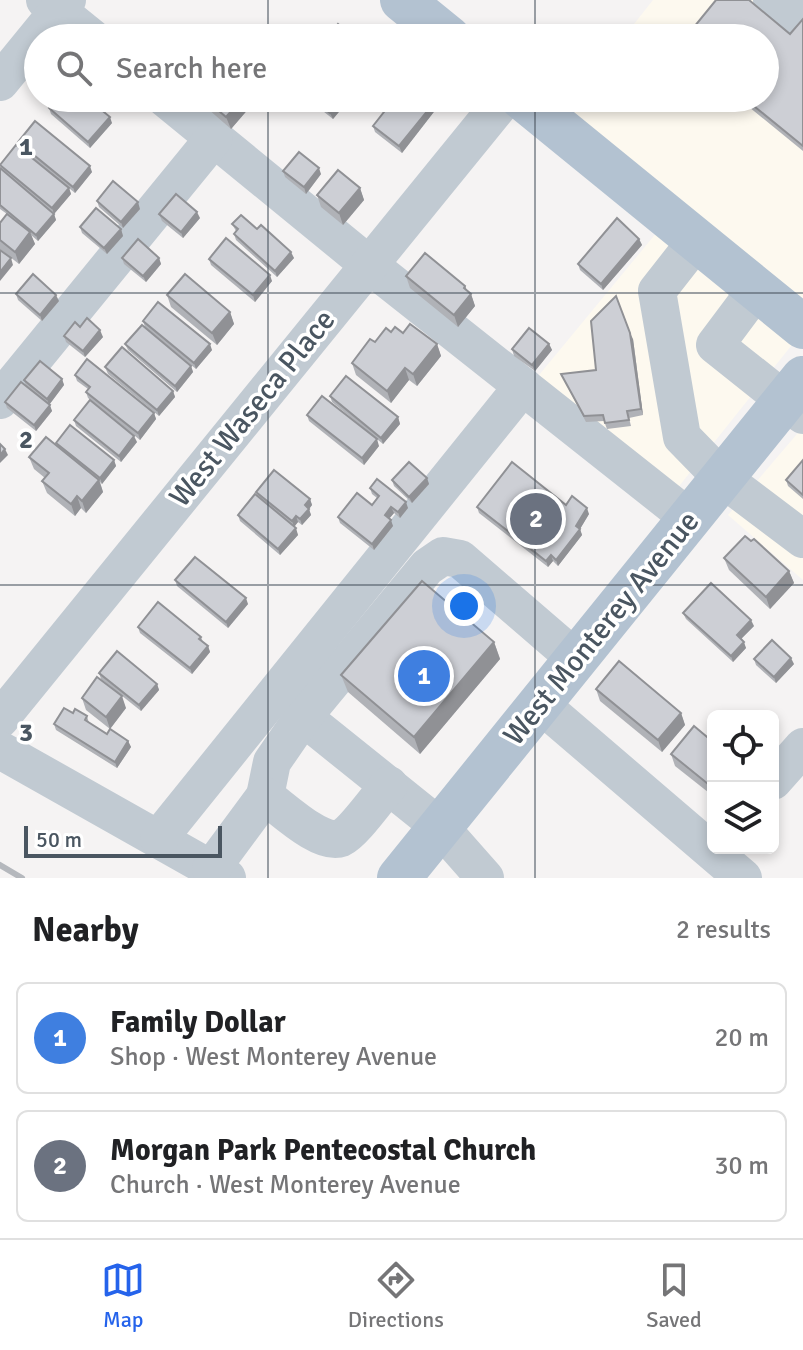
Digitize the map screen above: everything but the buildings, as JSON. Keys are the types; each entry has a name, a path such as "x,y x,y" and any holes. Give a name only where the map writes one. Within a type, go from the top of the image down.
{"main road":[{"path":"402,0 432,24"},
{"path":"539,112 803,327"},
{"name":"West Monterey Avenue","path":"399,878 722,478 797,398"}],"street":[{"path":"772,0 792,16 803,2"},
{"path":"42,24 57,3 78,24"},
{"path":"0,82 24,49"},
{"path":"182,112 368,264 689,518"},
{"name":"West Waseca Place","path":"0,719 493,112"},
{"path":"0,400 214,138"},
{"path":"697,240 657,291 682,437 722,478 803,539"},
{"path":"668,355 715,345 757,289"},
{"path":"715,345 797,398"},
{"path":"159,838 523,386"},
{"path":"0,750 219,873 265,796 272,762 303,717 427,567 443,556 460,559 576,659"},
{"path":"540,704 719,863"},
{"path":"303,717 440,827 485,878"},
{"path":"779,774 803,747"},
{"path":"265,796 319,836 332,839 344,837 389,785"}],"shaded area":[{"path":"653,0 767,0 803,8 803,331 672,495 530,386 667,220 552,126 564,112 779,112 779,24 634,24"},
{"path":"803,427 803,580 728,515"}],"railway":[{"path":"0,865 22,878"}],"place":[{"name":"Morgan Park Pentecostal Church","path":"536,519"},
{"name":"Family Dollar","path":"424,676"}]}
